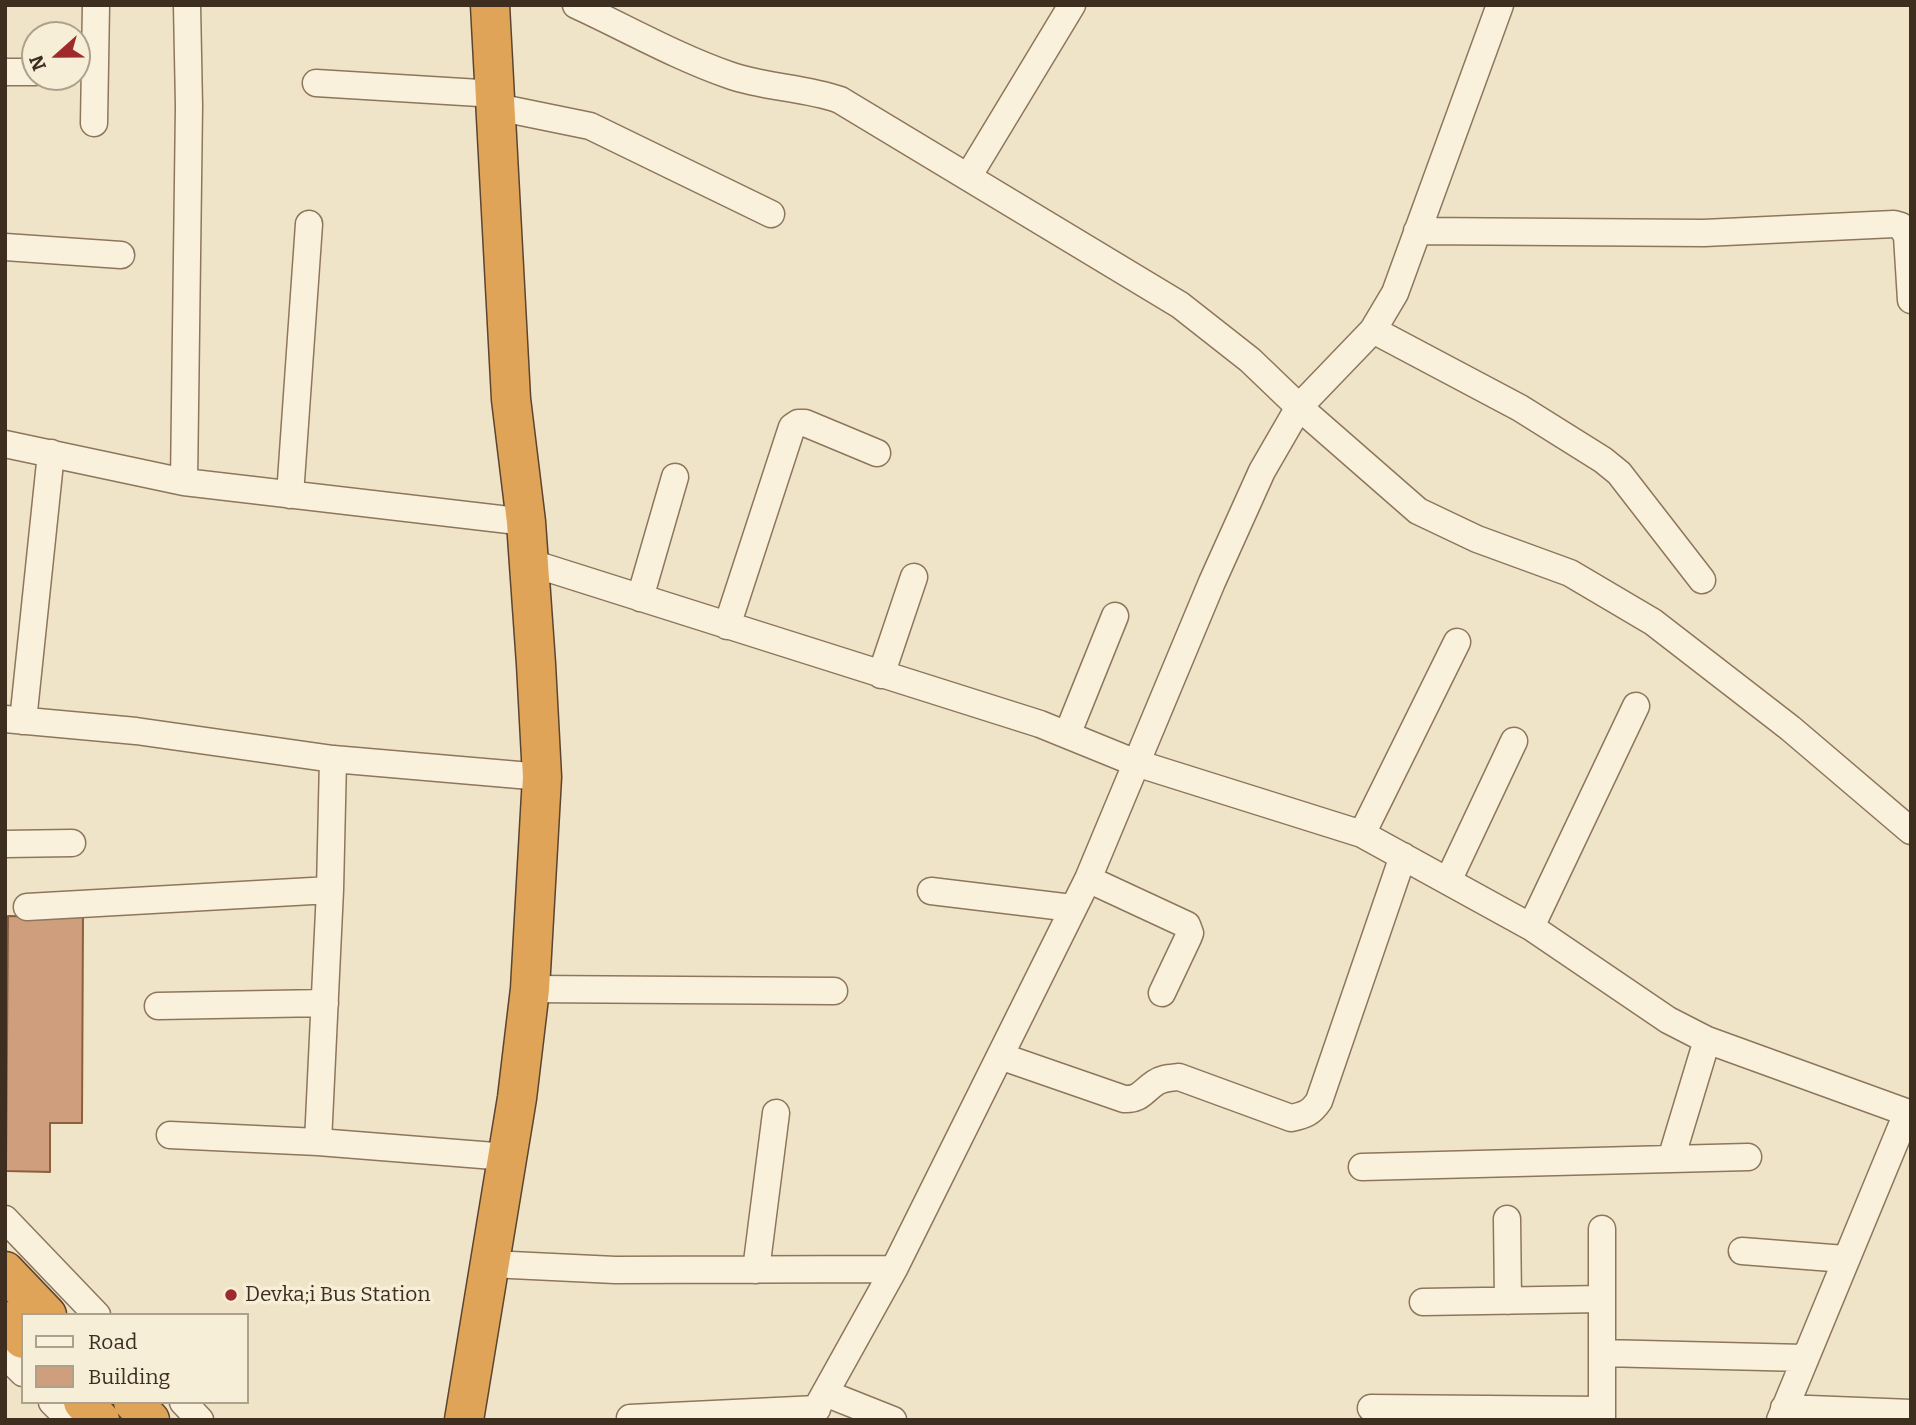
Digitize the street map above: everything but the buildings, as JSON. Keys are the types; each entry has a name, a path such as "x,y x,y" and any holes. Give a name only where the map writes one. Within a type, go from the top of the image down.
{"highway":[{"path":"464,1420 507,1157 530,989 542,776 526,522 511,399 491,5"},
{"path":"5,1271 45,1313"},
{"path":"5,1321 21,1337"},
{"path":"85,1404 100,1420"},
{"path":"135,1404 150,1420"}],"street":[{"path":"91,38 96,5"},
{"path":"184,482 189,106 187,5"},
{"path":"576,5 729,75 814,91 840,100 975,166 1180,305 1242,353 1299,407 1418,511 1477,540 1570,573 1653,622 1790,728 1911,831"},
{"path":"975,166 1072,5"},
{"path":"817,1407 894,1269 1088,879 1212,582 1262,471 1299,407 1373,330 1395,293 1500,5"},
{"path":"316,83 496,100 590,125 771,214"},
{"path":"89,91 94,123"},
{"path":"290,495 309,224"},
{"path":"1417,231 1704,233 1894,224 1905,230 1907,236 1911,300"},
{"path":"5,247 121,255"},
{"path":"1373,330 1520,408 1603,460 1619,473 1702,580"},
{"path":"727,626 792,427 805,423 877,453"},
{"path":"5,444 184,482 526,522"},
{"path":"51,453 14,720 136,731 333,759 542,776"},
{"path":"640,598 675,477"},
{"path":"528,562 1040,724 1136,763 1362,834 1531,927 1668,1020 1707,1040 1909,1114 1845,1259 1782,1414 1911,1413"},
{"path":"881,675 914,577"},
{"path":"1067,735 1115,616"},
{"path":"1362,834 1457,642"},
{"path":"1531,927 1636,706"},
{"path":"1448,881 1514,741"},
{"path":"318,1142 330,890 333,759"},
{"path":"5,844 72,843"},
{"path":"1000,1056 1124,1099 1133,1100 1141,1096 1164,1078 1179,1077 1291,1118 1305,1115 1313,1111 1319,1101 1403,856"},
{"path":"1088,879 1187,926 1190,933 1162,993"},
{"path":"27,907 330,890"},
{"path":"930,891 1072,908"},
{"path":"530,989 834,990"},
{"path":"158,1006 325,1003"},
{"path":"1671,1159 1707,1040"},
{"path":"756,1270 776,1113"},
{"path":"170,1135 318,1142 507,1157"},
{"path":"1362,1167 1748,1157"},
{"path":"5,1219 95,1313"},
{"path":"1507,1219 1508,1301"},
{"path":"1371,1408 1602,1415 1602,1229"},
{"path":"1742,1251 1845,1259"},
{"path":"490,1264 615,1270 894,1269"},
{"path":"1423,1302 1602,1299"},
{"path":"1602,1353 1804,1358"},
{"path":"5,1355 21,1371"},
{"path":"54,1404 70,1420"},
{"path":"185,1404 200,1420"},
{"path":"630,1418 817,1407 893,1420"}],"place":[{"name":"Devka;i Bus Station","path":"231,1295"}]}
